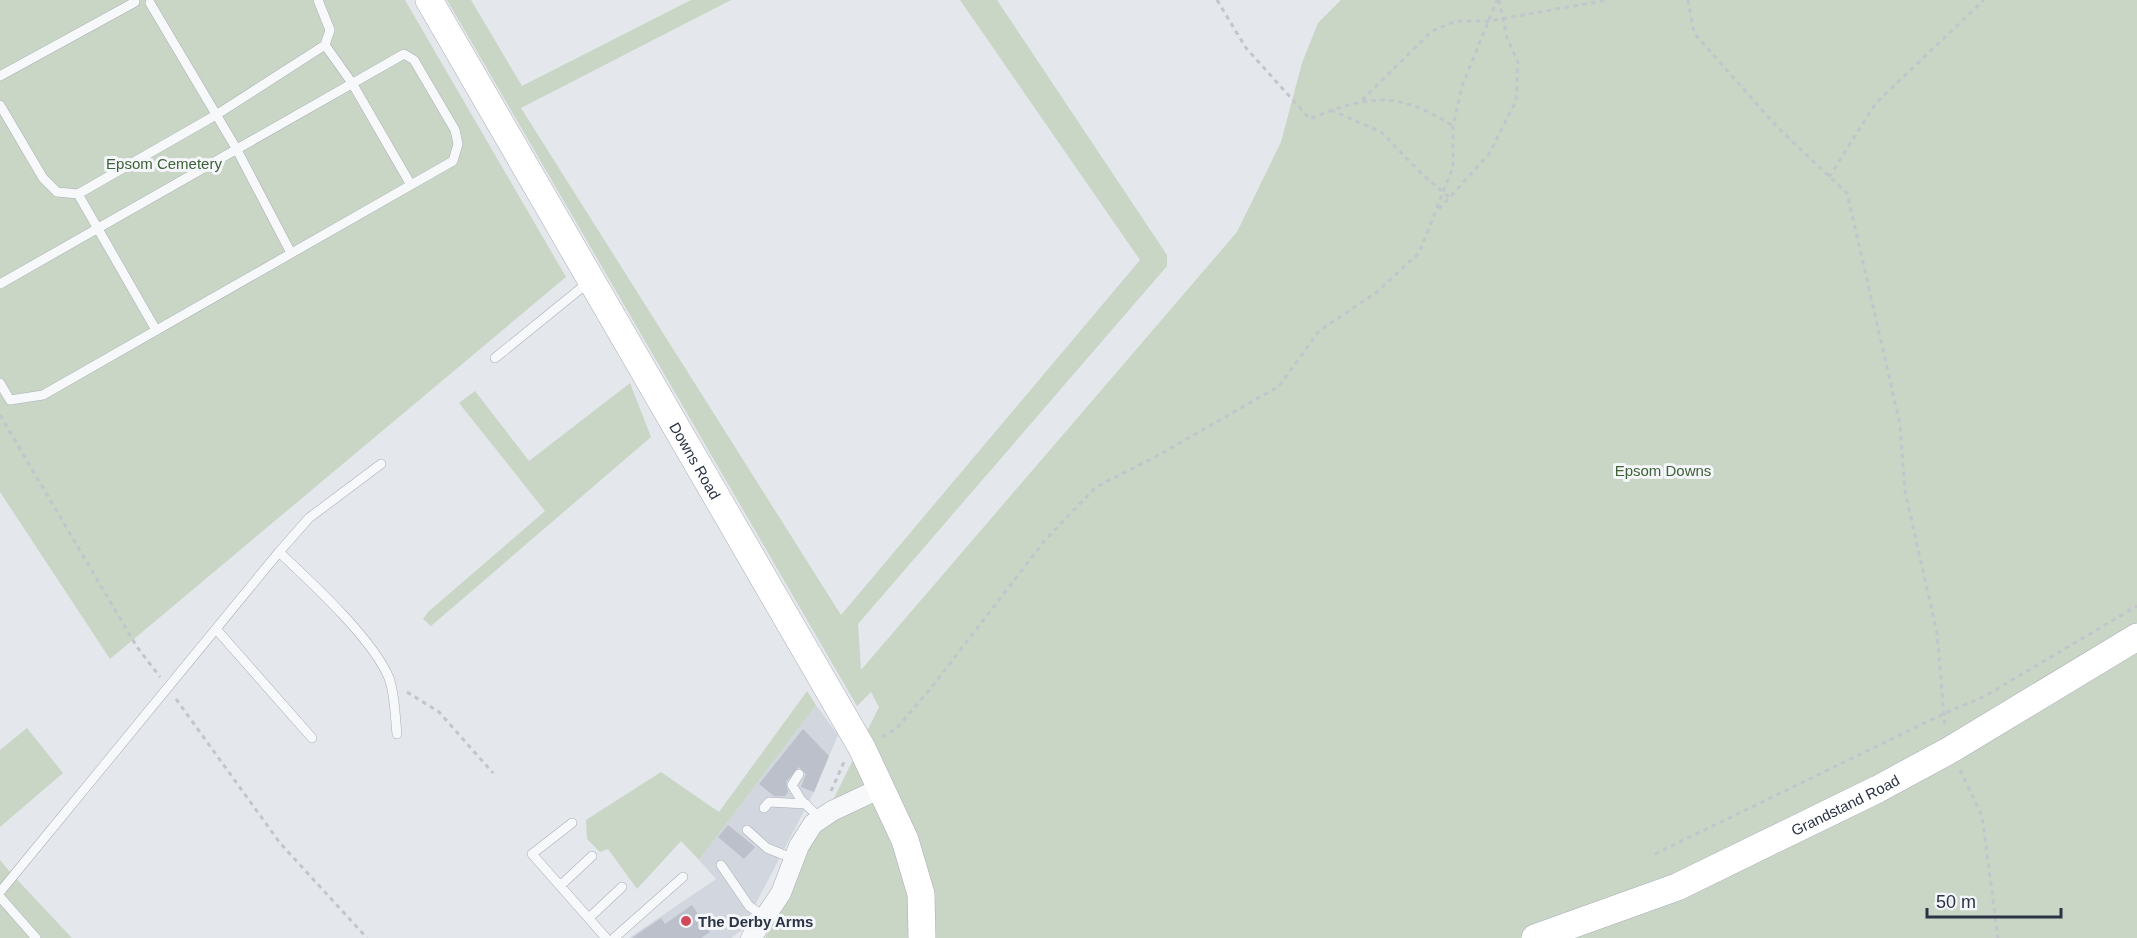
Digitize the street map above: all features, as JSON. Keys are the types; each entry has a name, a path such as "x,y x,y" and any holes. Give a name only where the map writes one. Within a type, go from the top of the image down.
{"main road":[{"name":"Downs Road","path":"429,0 862,748 905,840 918,883 922,938"},
{"name":"Grandstand Road","path":"1535,938 1677,887 1878,789 1950,750 2137,637"}],"street":[{"path":"751,938 781,892 794,859 813,824 826,815 881,788"}],"lane":[{"path":"0,105 43,178 57,192 78,194 216,115 325,45 330,30 318,0"},
{"path":"0,76 134,1 144,5 152,2 237,148 291,253"},
{"path":"325,45 352,83 411,185"},
{"path":"0,284 405,54 414,60 455,130 458,144 453,161 43,395 10,400 0,383"},
{"path":"78,194 156,330"},
{"path":"495,358 592,280"},
{"path":"0,892 309,518 381,464"},
{"path":"279,552 317,589 380,659 390,681 397,734"},
{"path":"216,629 312,738"},
{"path":"799,774 792,785 806,804 826,815"},
{"path":"764,808 770,802 806,804"},
{"path":"572,823 532,854 606,938"},
{"path":"747,830 767,848 794,859"},
{"path":"560,886 592,856"},
{"path":"721,865 749,906 765,917"},
{"path":"614,938 683,877"},
{"path":"589,918 622,887"},
{"path":"0,897 36,938"}],"path":[{"path":"1217,0 1246,48 1310,119 1362,100 1398,101 1429,111 1453,126"},
{"path":"1436,213 1489,154 1516,101 1518,62 1508,38 1498,0"},
{"path":"826,815 828,800 840,767 848,757 896,729 932,688 1046,539 1096,487 1157,456 1279,386 1319,330 1377,292 1419,254 1453,167 1453,126 1462,86 1498,0"},
{"path":"1362,100 1432,31 1456,21 1489,21 1607,0"},
{"path":"1688,0 1694,33 1778,128 1847,193 1900,424 1905,491 1937,633 1943,714 1950,750 1982,816 1998,938"},
{"path":"1829,177 1876,103 1984,0"},
{"path":"1331,110 1381,132 1443,194 1449,197"},
{"path":"1655,854 1984,696 2137,606"},
{"path":"390,681 439,712 493,773"}],"shaded area":[{"path":"816,705 838,735 814,792 742,930 731,938 629,938 716,879 699,860"}],"green space":[{"name":"Epsom Cemetery","path":"0,0 405,0 566,277 110,659 0,492"},
{"name":"Epsom Downs","path":"447,0 471,0 522,86 691,0 731,0 521,108 841,615 1140,260 960,0 997,0 1167,255 1167,266 858,624 861,670 1237,232 1281,142 1302,63 1318,23 1341,0 2137,0 2137,938 765,938 879,707 871,692 857,706"},
{"path":"630,383 651,437 431,626 423,619 428,612 545,511 459,403 475,391 529,461"},
{"path":"807,691 816,705 699,860 681,841 637,889 608,849 600,852 587,839 586,820 661,772 719,812"},
{"path":"27,728 63,773 0,827 0,750"},
{"path":"0,860 9,871 72,938 0,938"}],"building":[{"path":"803,729 829,756 814,792 801,787 806,774 799,767 786,782 788,792 785,796 774,796 759,784"},
{"path":"728,825 755,847 744,859 718,837"},
{"name":"The Derby Arms","path":"692,905 710,932 701,938 632,938 661,918 665,924"}],"place":[{"name":"The Derby Arms","path":"686,921"}]}
